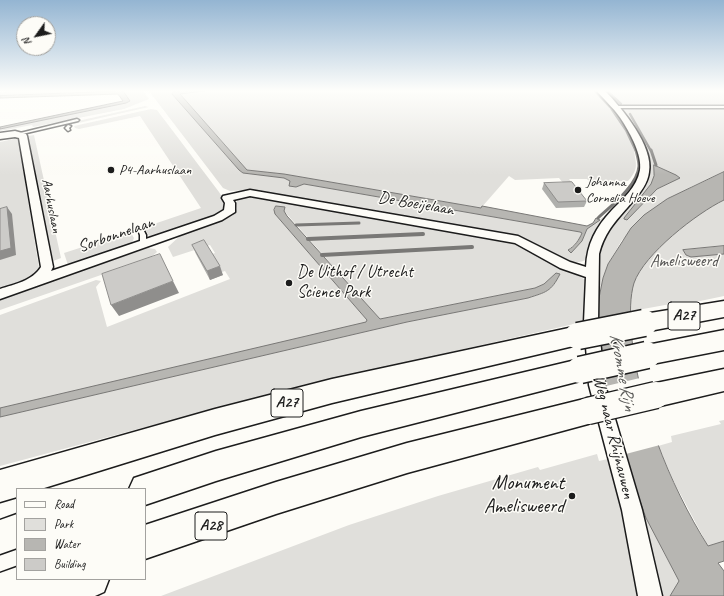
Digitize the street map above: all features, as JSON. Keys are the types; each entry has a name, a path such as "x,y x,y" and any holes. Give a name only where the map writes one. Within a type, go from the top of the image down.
{"highway":[{"name":"A27","path":"0,486 215,422 302,399 578,336 644,322 724,309"},
{"name":"A27","path":"146,490 216,466 361,424 580,370 724,340"},
{"path":"146,542 276,498 407,458 588,411 724,380"},
{"name":"A28","path":"146,555 276,498"},
{"path":"0,537 16,531"},
{"path":"0,591 32,580"},
{"path":"52,596 88,580"}],"street":[{"name":"Weg naar Rhijnauwen","path":"626,119 632,127 639,144 646,169 638,186 604,228 593,254 591,322 597,385 632,510 650,596"},
{"name":"Aarhuslaan","path":"9,135 23,136 47,267 42,276 26,285"},
{"name":"De Boeijelaan","path":"226,198 250,193 518,240 566,265 592,274"},
{"name":"Sorbonnelaan","path":"0,294 140,241 224,215 229,212 230,208 226,198"}],"lane":[{"path":"9,135 69,126 77,120"},
{"path":"140,241 143,235 141,230"}],"green space":[{"path":"49,119 74,119 33,127 32,125 0,131 0,129"},
{"path":"87,119 97,119 74,124 73,122"},
{"path":"107,119 127,119 79,129 75,128 74,126"},
{"path":"142,119 164,119 219,192 227,205 222,213 150,238 145,229 148,226 201,208"},
{"path":"170,119 194,119 243,173 284,178 290,181 290,186 296,187 304,184 580,232 582,233 579,238 568,250 571,253 582,241 587,229 603,217 605,220 587,259 581,262 573,262 558,258 531,243 286,196 248,190 230,191 223,188"},
{"path":"202,119 623,119 636,143 634,153 636,165 635,170 628,181 591,183 587,179 569,179 572,183 563,183 559,178 515,180 509,176 481,208 284,174 247,170"},
{"path":"629,119 724,119 724,172 691,187 622,240 608,264 603,278 597,319 596,264 605,234 647,177 633,126","holes":["654,165 680,178 657,189 627,220 624,218 651,184 654,176"]},
{"path":"34,135 61,258 53,261 28,136"},
{"path":"18,138 39,268 27,279 0,288 0,142"},
{"name":"Amelisweerd","path":"724,190 724,296 686,304 676,303 621,313 632,264"},
{"path":"248,196 505,240 520,244 587,282 587,321 364,372 138,429 0,466 0,417 407,322 528,298 551,288 560,274 556,273 544,284 535,288 380,319 284,211 275,214 367,320 366,323 0,408 0,315 96,280 101,281 96,287 107,327 230,279 225,271 222,272 212,254 215,253 210,245 173,257 168,247 183,233 232,216 237,209 236,203 238,199"},
{"path":"126,233 131,233 134,238 131,245 68,265 64,253"},
{"path":"148,248 155,249 157,252 150,258 0,310 0,299"},
{"path":"724,420 724,541 708,546 675,484 658,446 672,442 671,436 721,424 719,421"},
{"path":"622,449 663,551 679,581 670,596 657,596"},
{"path":"597,454 599,461 612,458 645,596 161,596 349,525 438,496 538,467 540,470"}],"water":[{"path":"39,119 49,119 0,129 0,127"},
{"path":"194,119 202,119 247,170 284,174 481,208 482,206 587,226 593,223 596,218 600,220 587,229 582,241 571,253 568,250 573,247 578,240 582,233 580,232 304,184 296,187 289,186 290,181 284,178 243,173"},
{"path":"654,165 680,178 657,189 627,220 624,219 651,184 654,176"},
{"name":"Kromme Rijn","path":"724,172 724,200 686,224 660,247 648,260 640,272 634,283 632,294 631,323 634,356 647,413 657,441 680,496 708,546 724,541 724,561 718,563 724,571 724,596 670,596 679,581 646,518 604,386 597,319 599,298 603,278 608,264 631,228 644,215 667,199"},
{"path":"276,206 285,207 284,211 287,216 380,319 535,288 544,284 556,273 560,274 551,288 528,298 407,322 0,417 0,408 366,322 367,320 275,214 274,210"},
{"path":"724,246 724,254 691,257 686,255 683,250"}],"pier":[{"path":"640,378 660,445 622,455 602,387"}],"building":[{"path":"572,182 587,201 558,202 544,183"},
{"path":"7,207 11,248 0,251 0,209"},
{"path":"204,240 220,266 207,271 192,245"},
{"path":"160,254 173,281 111,305 102,274"}],"waterway":[{"path":"618,119 626,130 636,151"},
{"path":"633,119 651,151"},
{"path":"598,218 623,195 634,180 639,166 636,150"},
{"path":"651,150 656,165"},
{"path":"296,225 359,223"},
{"path":"308,239 423,234"},
{"path":"322,255 472,247"}],"place":[{"name":"P4-Aarhuslaan","path":"111,170"},
{"name":"Johanna Cornelia Hoeve","path":"578,190"},
{"name":"De Uithof / Utrecht Science Park","path":"289,283"},
{"name":"Monument Amelisweerd","path":"572,496"}]}
